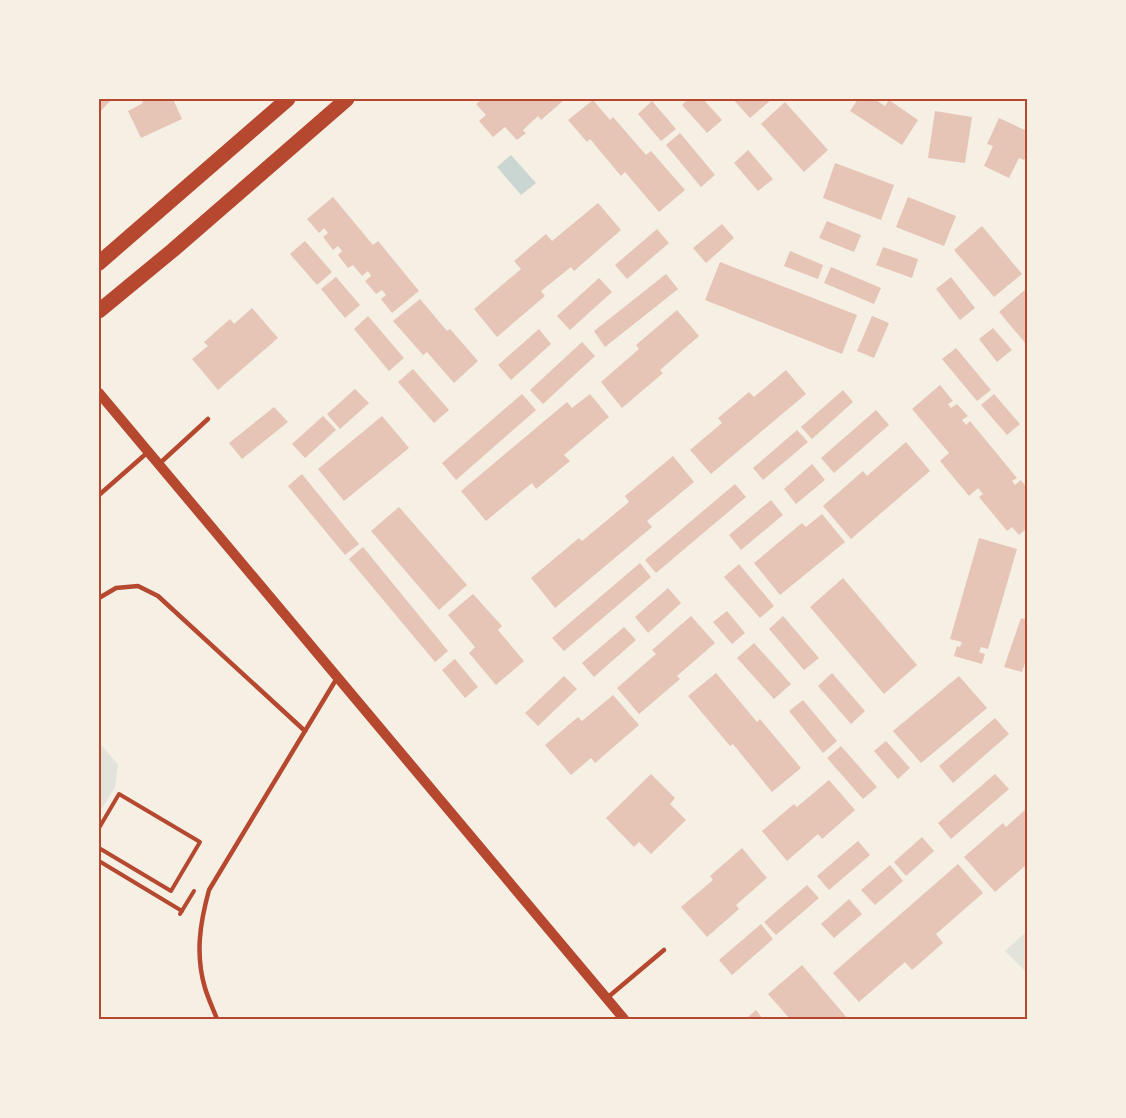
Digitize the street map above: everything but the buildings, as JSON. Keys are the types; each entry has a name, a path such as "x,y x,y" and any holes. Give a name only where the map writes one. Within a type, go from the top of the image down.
{"main road":[{"path":"99,263 288,99"},
{"path":"99,311 347,99"}],"street":[{"path":"99,393 624,1019"}],"lane":[{"path":"158,464 208,419"},
{"path":"99,495 148,452"},
{"path":"99,598 116,588 138,586 158,596 305,731"},
{"path":"217,1019 205,989 200,965 199,936 202,913 207,898 337,678"},
{"path":"607,998 664,950"}],"path":[{"path":"99,828 119,794 200,842 171,891 99,848"},
{"path":"99,861 182,911"}],"shaded area":[{"path":"511,155 536,183 521,195 497,167"},
{"path":"99,742 118,765 115,787 99,813"},
{"path":"1027,931 1027,973 1005,951"}]}
